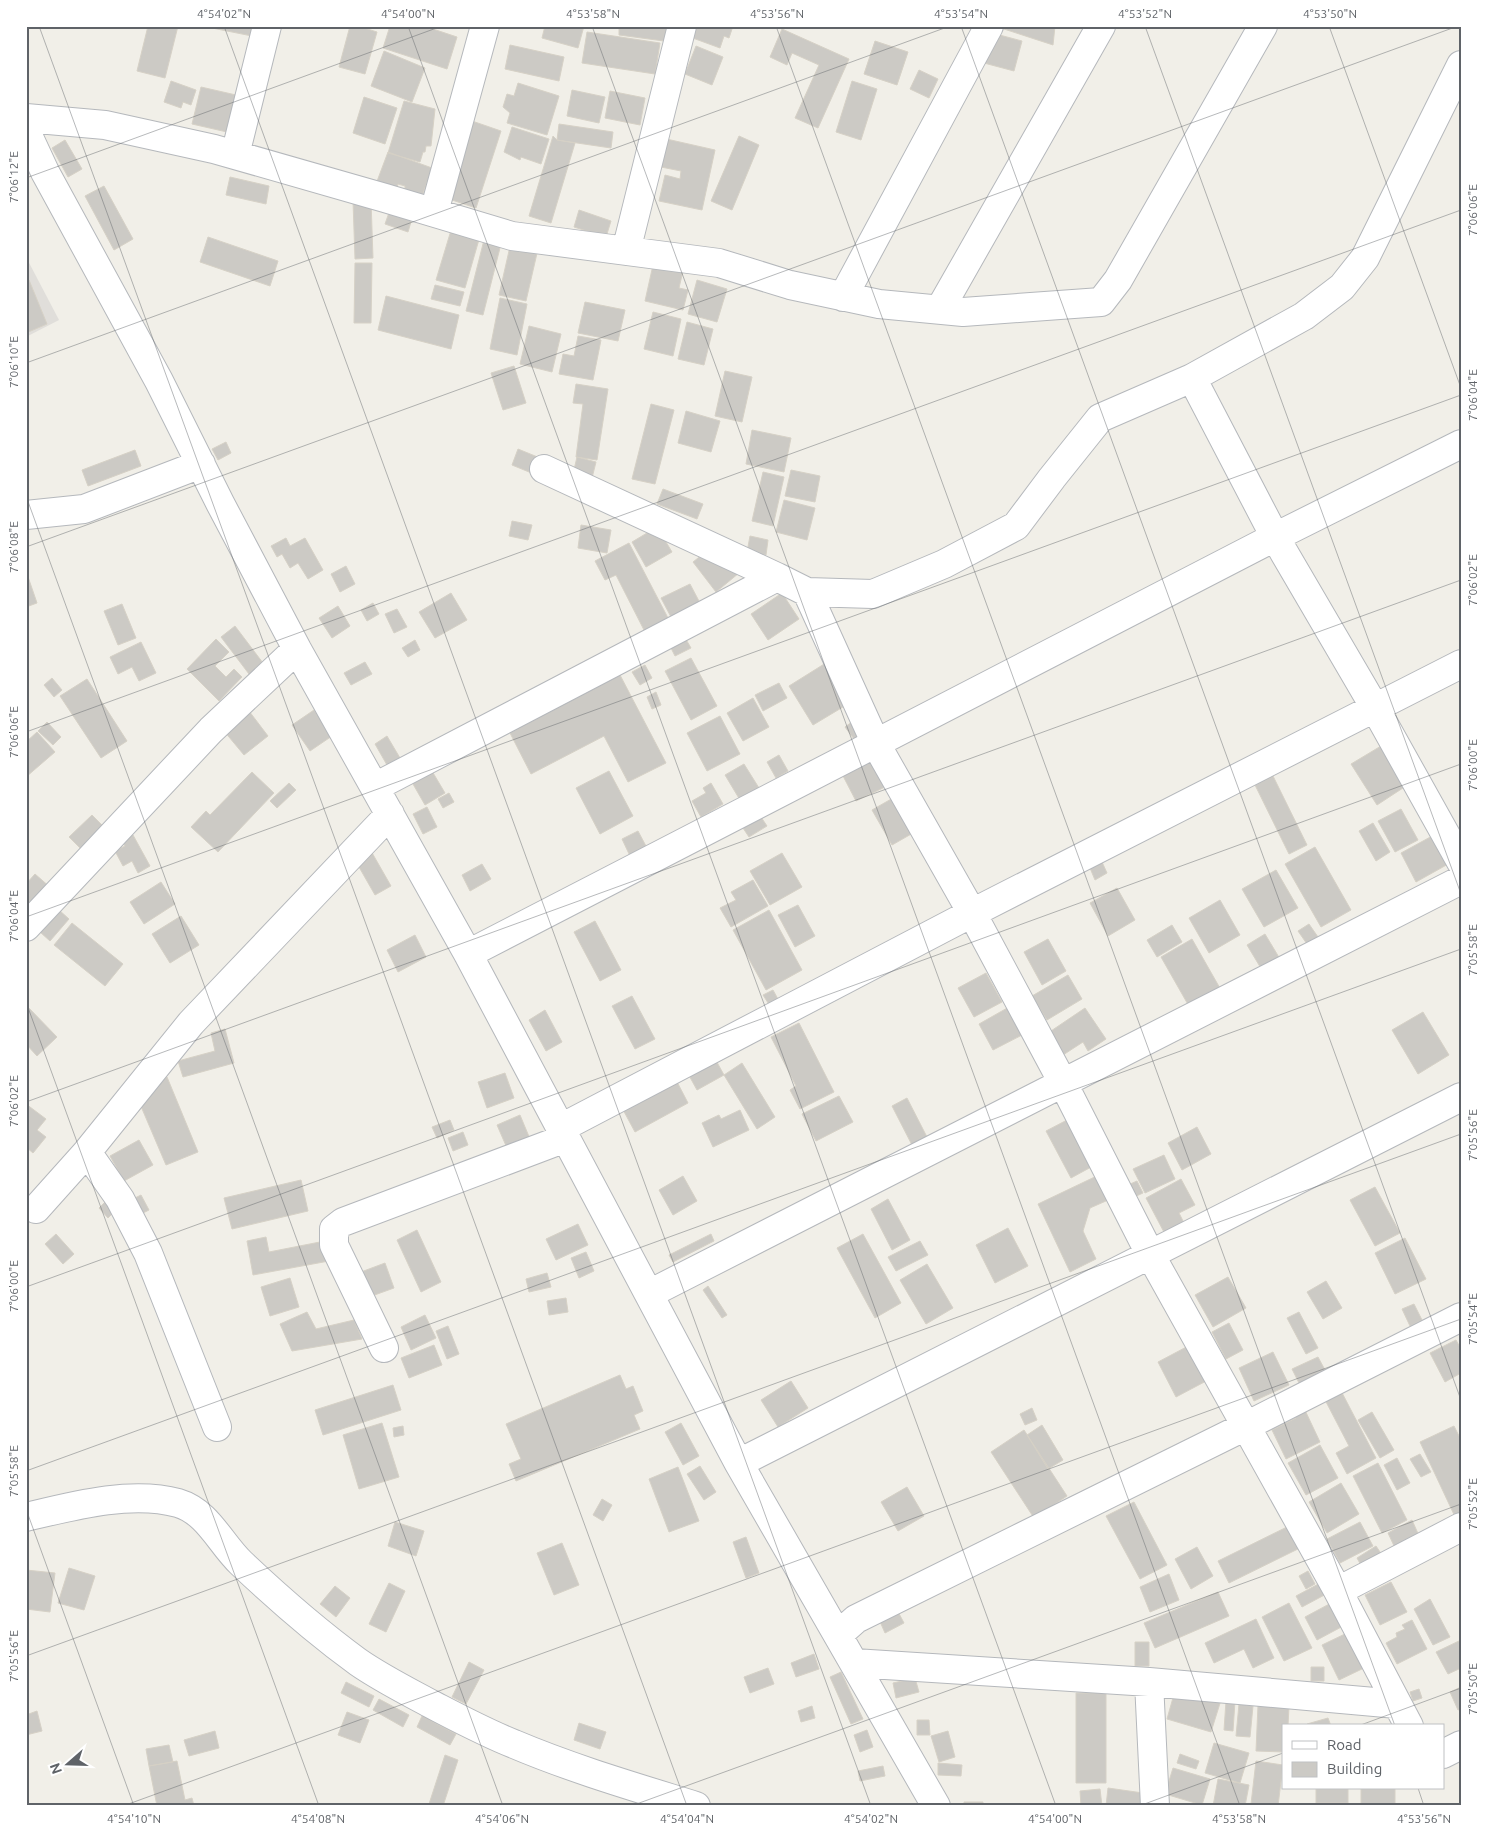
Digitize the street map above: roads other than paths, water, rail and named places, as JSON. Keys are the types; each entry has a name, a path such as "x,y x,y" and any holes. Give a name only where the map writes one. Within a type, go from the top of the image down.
{"street":[{"path":"235,155 267,26"},
{"path":"434,212 485,26"},
{"path":"626,251 682,26"},
{"path":"843,297 989,26"},
{"path":"940,310 1101,26"},
{"path":"26,118 105,125 235,155 512,236 719,263 790,286 878,304 963,312 1101,302 1118,280 1264,26"},
{"path":"544,469 807,592 873,594 944,564 1016,526 1100,418 1192,378 1304,316 1342,287 1365,258 1461,65"},
{"path":"26,131 45,172 159,381 298,649 468,954 739,1463 936,1806"},
{"path":"1192,378 1275,536 1375,708 1461,862"},
{"path":"468,954 1275,536 1461,444"},
{"path":"26,515 84,509 201,464"},
{"path":"375,786 778,577"},
{"path":"807,592 876,744 972,913 1063,1083 1150,1254 1338,1591 1403,1715"},
{"path":"26,927 212,730 298,649"},
{"path":"384,1348 334,1245 334,1229 343,1222 564,1133 972,913 1461,664"},
{"path":"36,1209 87,1152 191,1023 390,814"},
{"path":"649,1294 1461,880"},
{"path":"739,1463 1461,1097"},
{"path":"87,1152 120,1199 148,1253 217,1427"},
{"path":"838,1635 856,1619 1246,1426 1461,1317"},
{"path":"26,1517 62,1508 129,1498 178,1503 190,1508 211,1526 239,1560 292,1610 360,1663 410,1693 514,1744 578,1769 696,1806"},
{"path":"1338,1591 1461,1527"},
{"path":"854,1663 1148,1682 1403,1715"},
{"path":"1148,1682 1155,1806"},
{"path":"1444,1754 1461,1746"}]}
